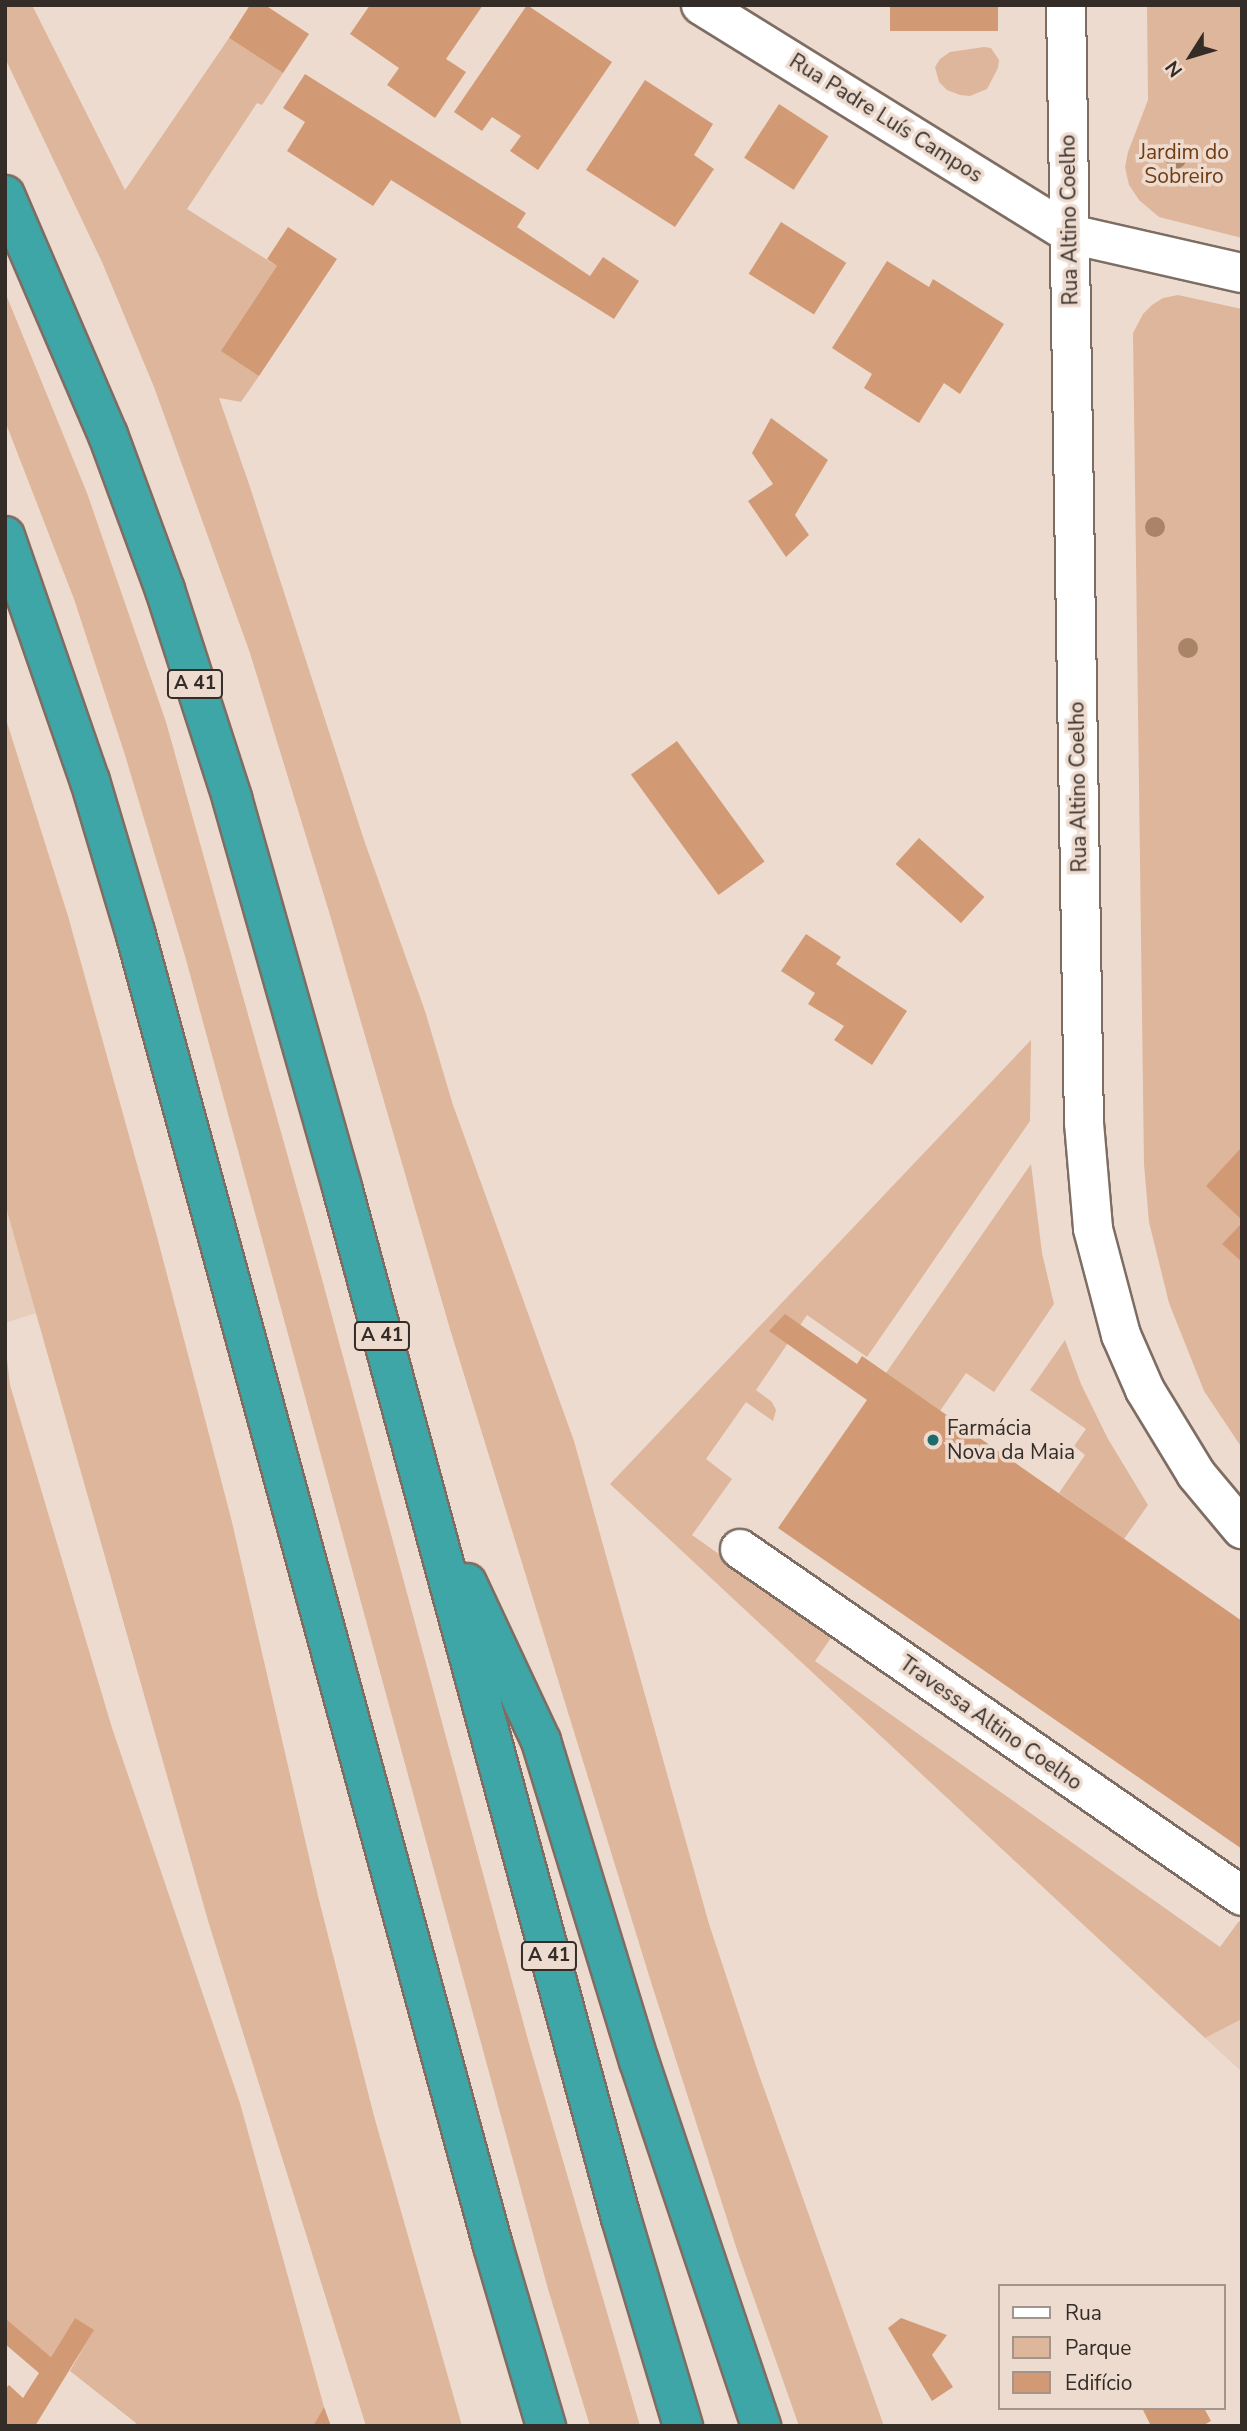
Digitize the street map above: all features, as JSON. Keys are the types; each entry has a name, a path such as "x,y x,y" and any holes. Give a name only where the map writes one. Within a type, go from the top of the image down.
{"highway":[{"name":"A 41","path":"5,195 108,435 169,603 232,799 281,968 621,2218 683,2426"},
{"path":"5,536 90,781 135,932 456,2113 546,2426"},
{"path":"422,1485 541,1741 639,2061 761,2426"}],"main road":[{"name":"Rua Padre Luís Campos","path":"701,5 1070,234 1242,273"},
{"name":"Rua Altino Coelho","path":"1066,5 1083,1110 1093,1229 1121,1335 1145,1390 1196,1474 1242,1529"},
{"name":"Travessa Altino Coelho","path":"740,1549 1242,1896"}],"shaded area":[{"path":"5,1204 36,1313 5,1323"},
{"path":"1242,2019 1242,2072 1205,2038"}],"green space":[{"path":"5,5 32,5 125,190 229,38 283,73 262,105 257,103 187,209 277,266 259,376 241,402 219,398 364,840 425,1011 453,1105 574,1441 709,1924 757,2069 884,2426 799,2426 738,2253 651,1982 450,1329 330,915 250,653 154,387 102,262 5,58"},
{"name":"Jardim do Sobreiro","path":"1147,5 1242,5 1242,238 1159,217 1139,200 1129,185 1125,167 1128,152 1148,100"},
{"path":"991,48 999,60 998,68 987,89 970,96 960,95 947,90 939,82 935,67 940,59 950,52"},
{"path":"5,292 87,493 166,722 316,1257 528,2040 640,2426 590,2426 548,2289 185,956 125,755 74,599 5,421"},
{"path":"1178,295 1242,309 1242,1448 1204,1391 1169,1303 1149,1222 1144,1164 1133,333 1143,314 1152,305 1163,298"},
{"path":"5,716 68,916 155,1229 231,1518 318,1896 374,2116 462,2426 366,2426 209,1924 5,1204"},
{"path":"1031,1040 1030,1121 867,1357 807,1315 756,1390 772,1402 776,1410 773,1421 746,1402 706,1459 732,1479 692,1535 833,1635 815,1661 1220,1947 1239,1921 1242,1923 1242,2019 1205,2038 610,1484"},
{"path":"1031,1164 1042,1253 1054,1304 994,1392 966,1373 940,1411 886,1373"},
{"path":"1065,1340 1081,1384 1108,1439 1148,1505 1124,1539 1059,1493 1085,1455 1074,1446 1086,1429 1030,1390"},
{"path":"5,1341 10,1385 112,1728 240,2103 324,2407 313,2426 135,2426 136,2423 70,2371 93,2331 75,2318 51,2357 5,2318"}],"building":[{"path":"250,5 265,5 309,34 283,73 229,38"},
{"path":"370,5 483,5 446,59 466,72 435,118 387,85 399,68 350,34"},
{"path":"527,5 612,62 538,170 510,151 521,136 492,117 482,131 454,112"},
{"path":"890,5 998,5 998,31 890,31"},
{"path":"305,74 526,213 517,227 590,276 603,257 639,281 614,319 391,180 373,206 287,151 305,122 283,108"},
{"path":"645,80 713,124 694,155 714,169 675,227 586,170"},
{"path":"779,104 828,136 794,190 744,158"},
{"path":"781,222 846,263 814,315 749,274"},
{"path":"288,227 337,259 259,376 221,351 277,266 267,259"},
{"path":"887,261 929,287 933,279 1004,324 960,394 944,383 919,423 864,388 872,374 832,348"},
{"path":"771,418 828,460 795,515 809,535 786,557 748,501 773,484 752,453"},
{"path":"677,741 765,862 718,895 631,775"},
{"path":"919,838 984,897 961,923 896,864"},
{"path":"806,934 841,957 836,964 907,1011 872,1065 834,1040 844,1026 808,1004 815,993 781,971"},
{"path":"1242,1147 1242,1220 1206,1186"},
{"path":"1242,1223 1242,1262 1222,1244"},
{"path":"785,1314 857,1364 862,1356 1242,1621 1242,1849 778,1528 867,1400 769,1331"},
{"path":"5,2318 51,2357 75,2318 94,2330 35,2426 5,2426 5,2389 9,2385 23,2398 39,2373 5,2344"},
{"path":"901,2318 947,2335 932,2355 953,2387 932,2401 888,2328"},
{"path":"324,2407 331,2426 313,2426"},
{"path":"1143,2410 1205,2410 1211,2421 1202,2426 1151,2426"}],"place":[{"name":"Farmácia Nova da Maia","path":"933,1440"}]}
